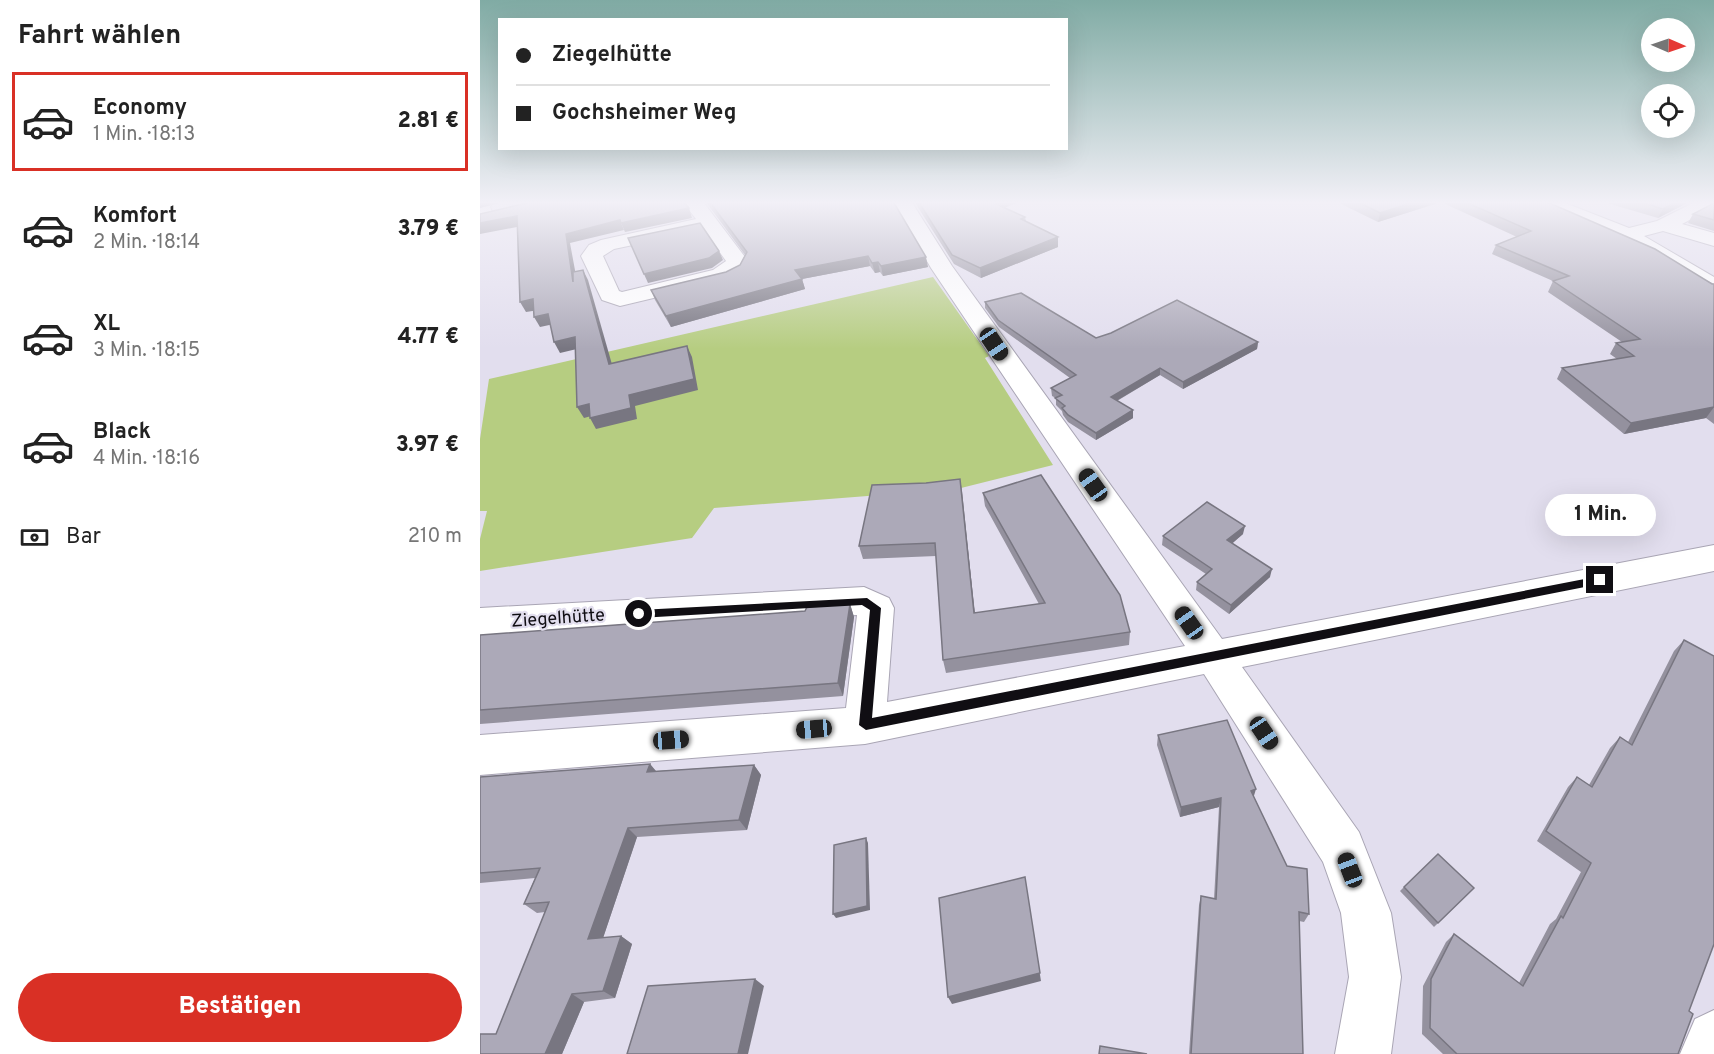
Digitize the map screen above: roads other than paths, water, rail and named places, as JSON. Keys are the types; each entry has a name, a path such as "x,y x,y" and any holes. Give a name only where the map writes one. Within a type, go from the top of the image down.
{"street":[{"path":"595,250 592,256 610,295 620,299 722,274 734,268 737,261 729,250"},
{"path":"932,250 1212,656 1342,849 1366,914 1375,977 1364,1054"},
{"path":"1654,250 1714,287"},
{"path":"480,755 866,725 1714,558"},
{"name":"Ziegelhütte","path":"480,623 864,601 876,608 866,725"},
{"path":"1708,1054 1714,1038"}]}
